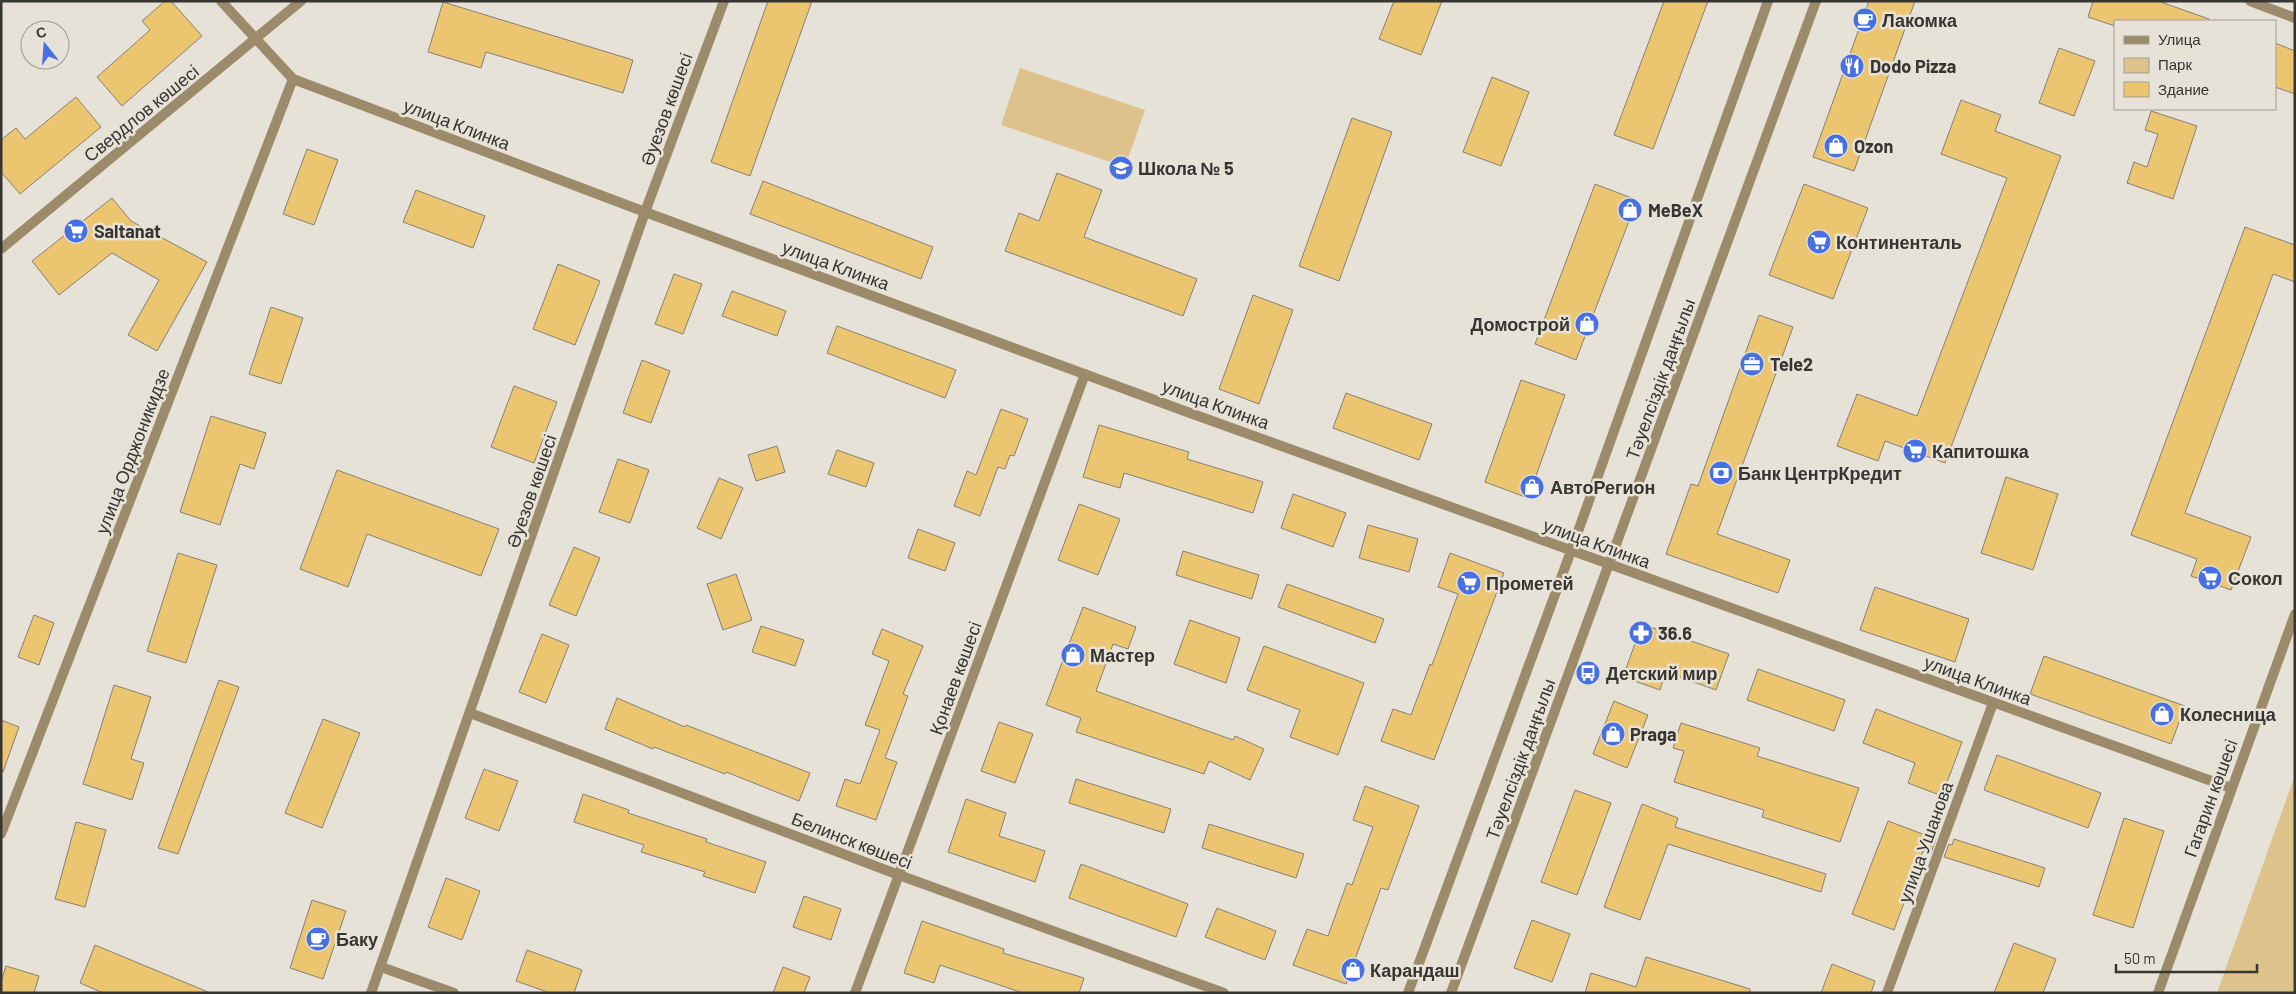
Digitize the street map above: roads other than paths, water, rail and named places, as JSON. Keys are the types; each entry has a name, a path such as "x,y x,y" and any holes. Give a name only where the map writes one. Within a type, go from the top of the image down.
{"street":[{"name":"улица Клинка","path":"221,1 293,79 645,212 1084,374 2231,788"},
{"name":"Свердлов көшесі","path":"1,249 301,1"},
{"name":"Әуезов көшесі","path":"371,993 645,212 724,1"},
{"name":"Тәуелсіздік даңғылы","path":"1408,993 1571,551 1768,1"},
{"name":"Тәуелсіздік даңғылы","path":"1451,993 1816,1"},
{"path":"2250,1 2295,18"},
{"name":"улица Орджоникидзе","path":"1,834 293,79"},
{"name":"Қонаев көшесі","path":"855,993 1084,374"},
{"name":"Гагарин көшесі","path":"2158,993 2295,614"},
{"name":"улица Ушанова","path":"1887,993 1993,703"},
{"name":"Белинск көшесі","path":"470,713 899,875 1224,993"},
{"path":"381,966 454,993"}],"place":[{"name":"Лакомка","path":"1865,20"},
{"name":"Dodo Pizza","path":"1852,66"},
{"name":"Ozon","path":"1836,146"},
{"name":"Школа № 5","path":"1121,168"},
{"name":"MeBeX","path":"1630,210"},
{"name":"Saltanat","path":"76,231"},
{"name":"Континенталь","path":"1819,242"},
{"name":"Домострой","path":"1587,324"},
{"name":"Tele2","path":"1752,364"},
{"name":"Капитошка","path":"1915,451"},
{"name":"Банк ЦентрКредит","path":"1721,473"},
{"name":"АвтоРегион","path":"1532,487"},
{"name":"Сокол","path":"2210,578"},
{"name":"Прометей","path":"1469,583"},
{"name":"36.6","path":"1641,633"},
{"name":"Мастер","path":"1073,655"},
{"name":"Детский мир","path":"1588,673"},
{"name":"Колесница","path":"2162,714"},
{"name":"Praga","path":"1613,734"},
{"name":"Баку","path":"318,939"},
{"name":"Карандаш","path":"1353,970"}]}
